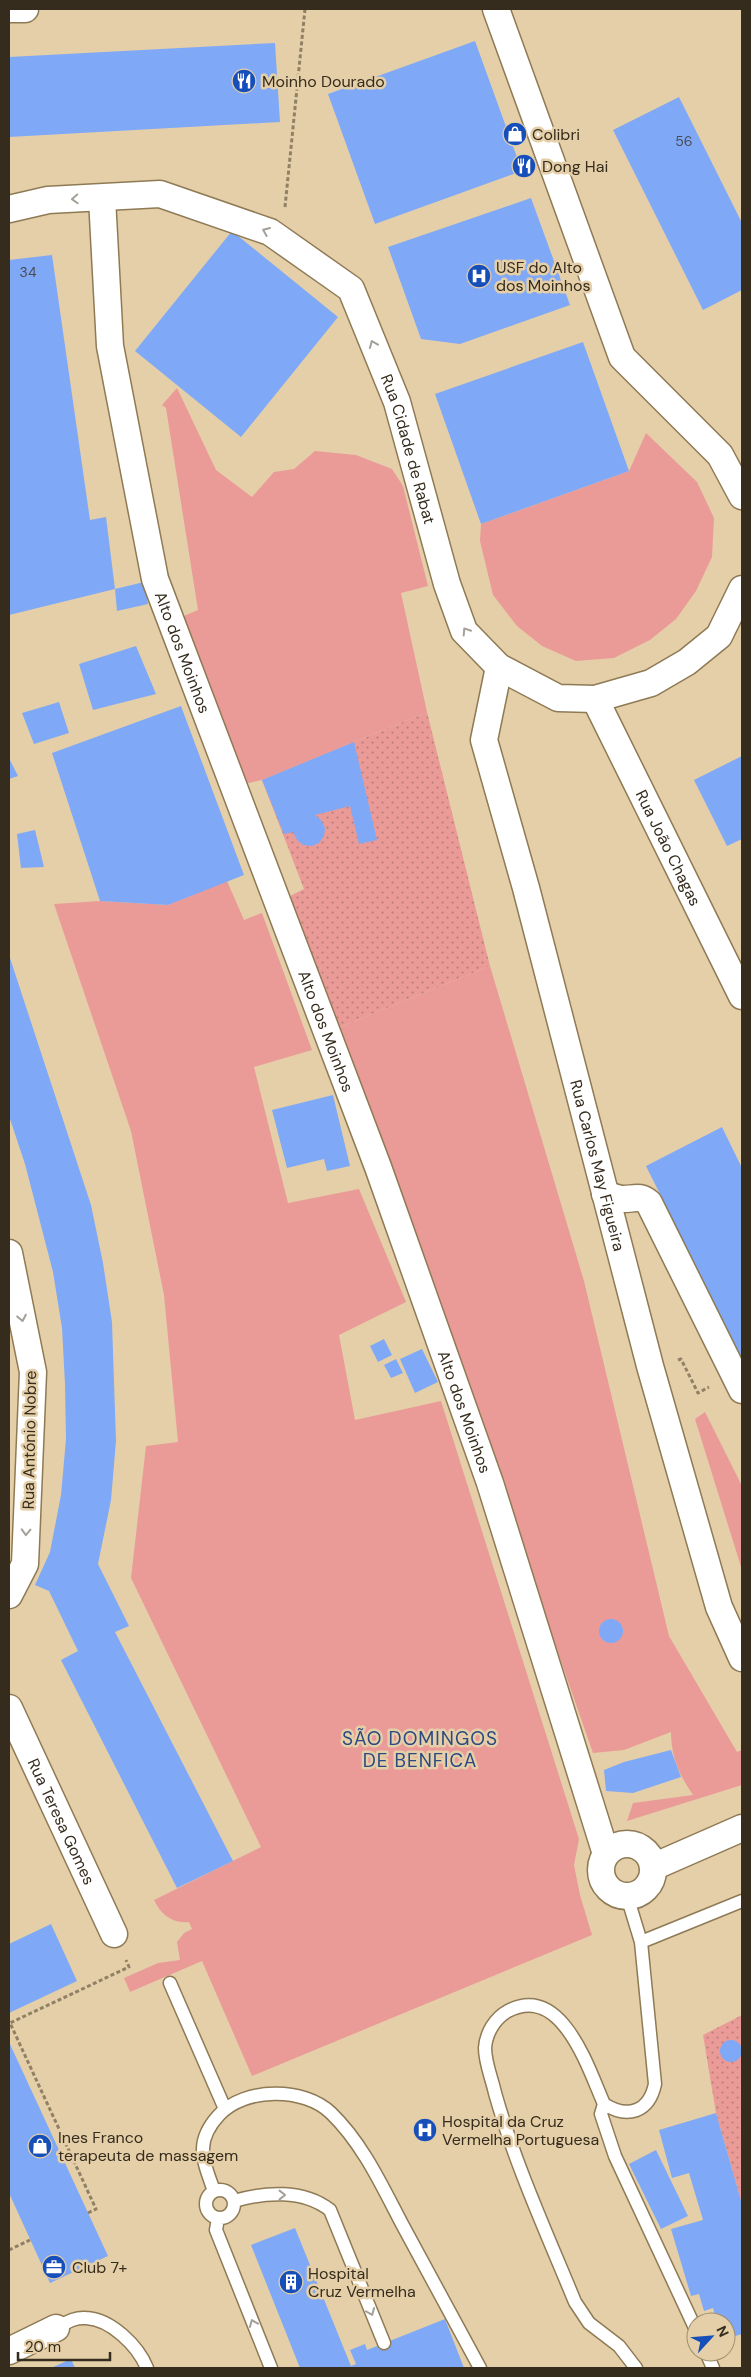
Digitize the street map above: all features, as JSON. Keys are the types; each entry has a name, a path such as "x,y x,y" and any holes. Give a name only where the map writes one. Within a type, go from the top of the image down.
{"street":[{"path":"9,9 25,9"},
{"path":"496,9 622,357 720,455 742,496"},
{"name":"Rua Cidade de Rabat","path":"9,209 48,200 160,194 270,232 351,289 397,402 447,584 464,631 499,667 558,698 595,699 651,683 687,662 718,636 742,589"},
{"name":"Alto dos Moinhos","path":"102,198 110,346 155,579 378,1168 490,1483 606,1854"},
{"name":"Rua Carlos May Figueira","path":"499,667 484,740 526,888 650,1366 719,1607 742,1658"},
{"name":"Rua João Chagas","path":"595,699 742,996"},
{"path":"605,1194 622,1199 644,1198 649,1203 742,1390"},
{"name":"Rua António Nobre","path":"9,1253 32,1372 25,1564 9,1595"},
{"name":"Rua Teresa Gomes","path":"9,1708 114,1934"},
{"path":"653,1867 742,1828"},
{"path":"623,1844 643,1849 649,1856 653,1867 652,1878 646,1887 637,1894 626,1896 609,1889 604,1881 602,1863 606,1854 613,1848 623,1844"},
{"path":"9,2351 56,2328"}],"lane":[{"path":"626,1896 641,1942 655,2084 652,2098 643,2107 632,2111 613,2109 604,2104 579,2049 562,2021 540,2007 527,2006 515,2008 503,2014 487,2036 485,2049 504,2122 575,2302 588,2323 619,2346 636,2368"},
{"path":"641,1942 742,1900"},
{"path":"170,1983 225,2109"},
{"path":"214,2191 202,2160 203,2142 211,2124 225,2109 242,2100 264,2094 308,2099 330,2112 365,2155 480,2368"},
{"path":"604,2104 601,2114 616,2156 688,2312"},
{"path":"224,2190 234,2201 230,2214 218,2218 210,2214 206,2206 208,2197 214,2191 224,2190"},
{"path":"234,2201 251,2196 303,2195 318,2200 330,2210 384,2344"},
{"path":"218,2218 216,2230 271,2368"},
{"path":"56,2328 72,2320 85,2318 96,2320 113,2329 130,2342 143,2359 147,2368"}],"path":[{"path":"282,240 305,9"},
{"path":"650,1366 682,1359 698,1393 709,1387 705,1379"},
{"path":"88,2213 96,2209 10,2022 95,1983"},
{"path":"9,2250 30,2240"}],"shaded area":[{"path":"177,388 216,470 252,497 274,472 294,469 315,451 356,455 392,469 403,486 428,586 401,593 427,712 262,780 244,784 179,618 198,610 166,408 162,405"},
{"path":"646,433 697,482 714,518 712,557 696,591 676,619 650,640 614,658 576,661 542,646 517,626 493,595 480,541 481,524 629,471"},
{"path":"427,712 490,966 340,1027 284,899 304,889 262,780"},
{"path":"227,881 244,920 262,913 312,1050 254,1067 288,1203 359,1189 406,1302 339,1335 355,1420 441,1401 579,1839 574,1865 580,1895 592,1935 252,2076 202,1961 130,1992 124,1978 158,1963 180,1960 177,1942 184,1933 192,1929 189,1922 178,1922 164,1914 154,1900 261,1847 131,1578 146,1446 178,1442 164,1295 131,1131 54,904 100,901 168,905"},
{"path":"490,966 584,1281 669,1636 737,1752 742,1750 742,1785 627,1821 633,1803 693,1795 677,1765 672,1749 671,1732 624,1750 593,1753 340,1027"},
{"path":"705,1412 742,1486 742,1570 695,1419"},
{"path":"742,2015 742,2204 716,2113 703,2035"}],"building":[{"path":"475,41 522,171 375,224 328,94"},
{"path":"275,43 280,122 9,137 9,57"},
{"path":"679,97 742,223 742,290 703,310 613,130"},
{"name":"USF do Alto dos Moinhos","path":"531,198 570,305 460,344 421,339 388,247"},
{"path":"232,231 338,317 241,437 135,351"},
{"path":"52,255 90,520 106,517 115,589 9,615 9,260"},
{"path":"583,342 629,471 481,524 435,394"},
{"path":"144,582 148,604 117,611 115,589"},
{"path":"136,646 156,694 93,710 79,664"},
{"path":"59,702 69,733 34,744 22,713"},
{"path":"181,706 244,875 168,905 100,901 52,753"},
{"path":"354,742 377,840 359,844 350,806 315,815 321,820 325,828 324,836 319,843 312,846 303,845 297,840 293,832 284,834 262,780"},
{"path":"742,756 742,839 727,846 694,780"},
{"path":"9,758 18,776 9,779"},
{"path":"35,830 44,867 21,868 17,834"},
{"path":"9,955 91,1205 103,1263 112,1322 116,1441 111,1500 98,1564 129,1626 115,1632 233,1861 177,1888 61,1660 78,1651 49,1591 35,1585 50,1552 61,1495 66,1439 65,1384 62,1328 53,1272 25,1164 9,1116"},
{"path":"333,1095 350,1166 327,1171 324,1159 287,1168 272,1110"},
{"path":"722,1127 742,1168 742,1359 646,1166"},
{"path":"384,1339 392,1355 378,1362 370,1346"},
{"path":"422,1349 438,1382 415,1393 400,1359"},
{"path":"396,1359 403,1373 391,1378 384,1365"},
{"path":"611,1619 619,1623 623,1631 619,1639 611,1643 603,1639 599,1631 603,1623"},
{"path":"671,1750 681,1777 633,1793 606,1791 604,1770 624,1762"},
{"path":"51,1924 77,1981 9,2013 9,1944"},
{"path":"731,2040 739,2043 742,2051 739,2059 731,2062 723,2059 720,2051 723,2043"},
{"path":"9,2042 108,2256 50,2283 9,2193"},
{"path":"716,2113 742,2204 742,2334 736,2336 736,2312 714,2312 713,2308 704,2311 699,2294 691,2296 671,2229 703,2220 689,2173 672,2178 659,2130"},
{"path":"656,2150 688,2216 661,2229 629,2164"},
{"name":"Hospital Cruz Vermelha","path":"295,2228 351,2366 356,2364 350,2350 365,2344 367,2350 445,2319 464,2368 300,2368 251,2245"},
{"path":"71,2359 75,2368 51,2368 60,2364"}],"place":[{"name":"Moinho Dourado","path":"244,81"},
{"name":"Colibri","path":"515,134"},
{"name":"Dong Hai","path":"524,166"},
{"name":"USF do Alto dos Moinhos","path":"479,276"},
{"name":"Hospital da Cruz Vermelha Portuguesa","path":"425,2130"},
{"name":"Ines Franco terapeuta de massagem","path":"40,2146"},
{"name":"Club 7+","path":"54,2267"},
{"name":"Hospital Cruz Vermelha","path":"291,2282"}],"district":[{"name":"SÃO DOMINGOS DE BENFICA","path":"420,1749"}]}
